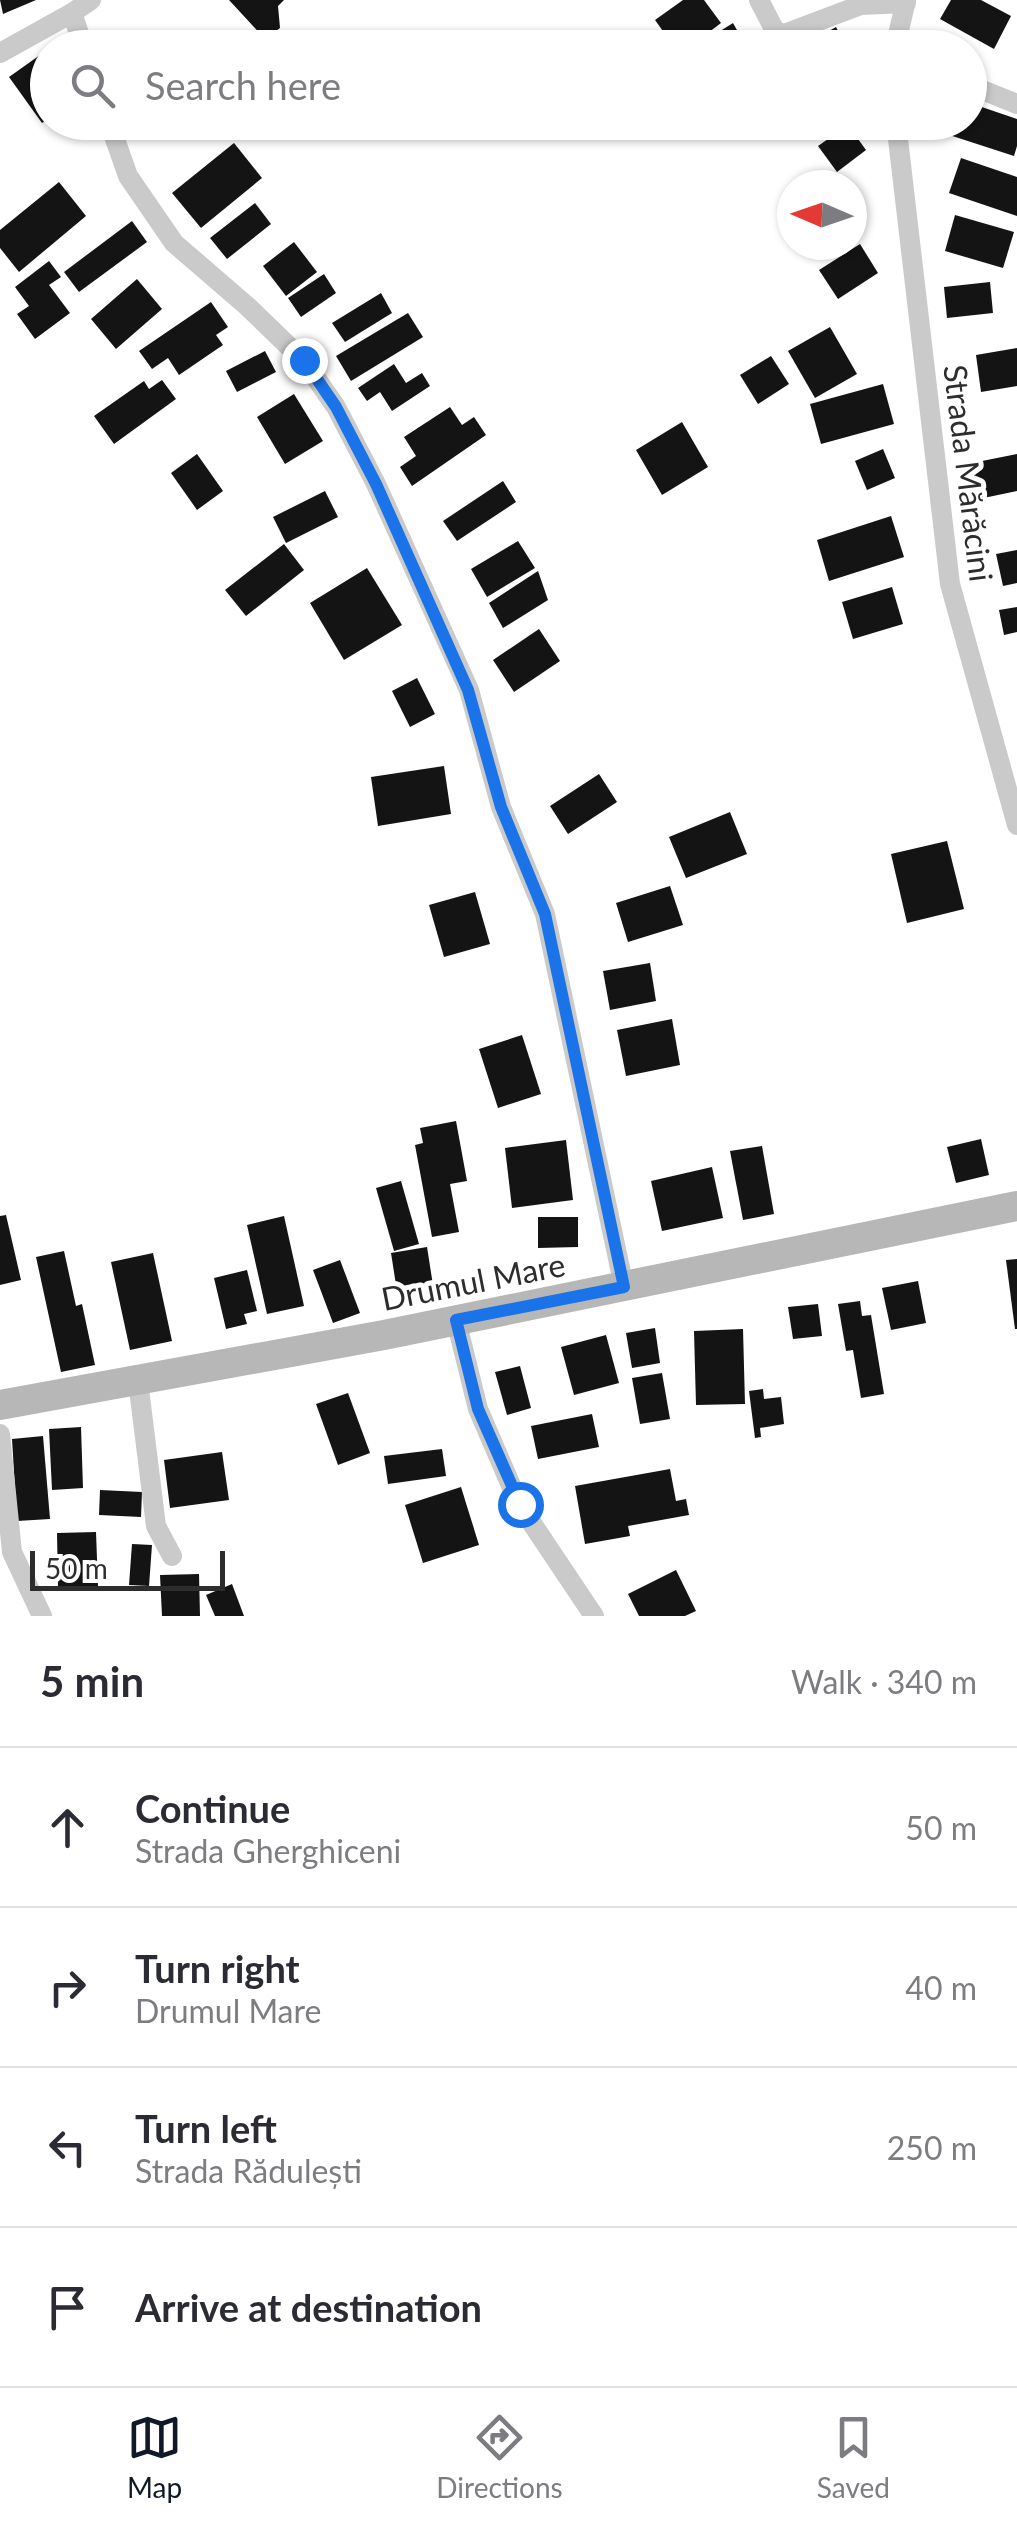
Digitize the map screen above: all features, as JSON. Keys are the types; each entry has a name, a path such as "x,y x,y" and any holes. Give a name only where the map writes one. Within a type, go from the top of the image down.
{"street":[{"path":"41,30 90,0"},
{"path":"759,0 774,30"},
{"path":"795,30 861,5 906,2 900,30"},
{"path":"72,13 78,30"},
{"path":"0,53 30,36"},
{"path":"987,93 1017,104"},
{"path":"116,140 128,176 174,242 304,360 336,407 376,484 468,690 501,807 545,914 624,1287"},
{"name":"Strada Mărăcini","path":"898,140 950,584 1017,825"},
{"name":"Drumul Mare","path":"0,1405 456,1320 1017,1206"},
{"path":"456,1320 478,1409 520,1504 594,1616"},
{"path":"138,1381 156,1526 172,1556"},
{"path":"0,1434 12,1552 42,1616"}],"building":[{"path":"0,0 36,0 3,14"},
{"path":"229,0 284,0 278,6 280,28 257,30"},
{"path":"683,0 704,0 721,23 712,30 662,30 655,20"},
{"path":"951,0 981,0 1011,16 994,49 987,45 987,30 960,30 940,19"},
{"path":"30,62 30,106 9,77"},
{"path":"987,109 1017,119 1014,156 965,140 987,140"},
{"path":"827,140 859,140 866,150 836,170 818,146"},
{"path":"234,143 262,178 201,228 172,193"},
{"path":"961,158 1017,177 1017,216 949,193"},
{"path":"59,182 86,216 19,272 0,248 0,230"},
{"path":"255,203 271,224 227,259 210,238"},
{"path":"955,215 1014,232 1003,268 945,251"},
{"path":"132,221 147,242 79,292 64,272"},
{"path":"294,242 317,272 286,296 263,266"},
{"path":"867,255 878,273 838,299 819,270 835,260 867,260"},
{"path":"49,261 61,277 49,285 70,313 35,339 17,314 29,306 15,287"},
{"path":"324,274 336,293 301,317 288,298"},
{"path":"137,279 162,309 116,349 91,319"},
{"path":"990,282 993,313 947,318 944,287"},
{"path":"381,293 392,313 345,342 332,323"},
{"path":"211,302 228,327 216,335 223,345 179,375 168,358 152,369 139,351"},
{"path":"408,313 423,337 351,381 336,356"},
{"path":"830,327 857,374 815,398 788,351"},
{"path":"1017,348 1017,386 981,392 976,355"},
{"path":"265,351 276,372 237,392 226,371"},
{"path":"771,356 789,384 758,404 740,375"},
{"path":"394,364 406,383 422,373 430,386 392,411 380,392 367,401 358,388"},
{"path":"162,380 176,399 114,444 94,416 144,381 149,389"},
{"path":"883,384 894,424 821,444 810,404"},
{"path":"294,394 323,441 285,464 257,417"},
{"path":"450,407 462,425 474,417 486,435 412,486 400,467 416,456 404,437"},
{"path":"682,422 708,467 662,495 636,450"},
{"path":"883,449 895,478 867,490 855,461"},
{"path":"197,454 223,491 197,510 171,473"},
{"path":"1017,454 1017,491 974,500 967,464"},
{"path":"503,481 516,502 457,541 443,521"},
{"path":"325,491 338,517 286,543 273,517"},
{"path":"891,516 904,557 829,581 817,540"},
{"path":"518,541 535,568 487,597 471,569"},
{"path":"284,544 304,570 246,616 225,590"},
{"path":"1017,550 1017,583 1003,586 996,554"},
{"path":"367,568 402,625 344,660 310,603"},
{"path":"538,571 548,600 503,628 489,603"},
{"path":"892,587 903,624 853,639 842,602"},
{"path":"1017,607 1017,632 1004,635 999,610"},
{"path":"539,629 560,661 514,692 493,660"},
{"path":"417,678 435,714 410,727 392,691"},
{"path":"444,766 451,814 378,826 371,777"},
{"path":"599,774 617,802 568,834 550,806"},
{"path":"730,812 747,854 686,878 669,837"},
{"path":"947,841 964,909 907,923 891,854"},
{"path":"670,886 683,925 628,942 616,903"},
{"path":"475,892 490,944 444,957 429,905"},
{"path":"650,963 656,1001 610,1010 603,971"},
{"path":"672,1019 680,1065 626,1076 617,1030"},
{"path":"522,1035 541,1094 498,1108 479,1049"},
{"path":"456,1121 467,1181 450,1184 459,1232 432,1237 415,1145 423,1143 420,1128"},
{"path":"981,1139 989,1175 956,1183 947,1147"},
{"path":"566,1140 573,1200 512,1208 505,1148"},
{"path":"762,1146 774,1214 743,1220 730,1151"},
{"path":"712,1167 723,1218 662,1231 651,1181"},
{"path":"401,1181 419,1244 394,1251 376,1188"},
{"path":"6,1215 21,1280 0,1285 0,1216"},
{"path":"284,1216 304,1306 267,1314 247,1225"},
{"path":"538,1217 578,1217 578,1247 538,1248"},
{"path":"427,1247 435,1298 399,1304 391,1253"},
{"path":"64,1251 76,1306 82,1304 95,1365 61,1372 36,1257"},
{"path":"153,1253 172,1341 130,1350 111,1262"},
{"path":"1017,1259 1017,1329 1015,1329 1006,1260"},
{"path":"340,1260 360,1313 333,1323 313,1270"},
{"path":"247,1270 257,1311 244,1314 247,1324 226,1329 214,1278"},
{"path":"918,1281 926,1323 891,1330 882,1288"},
{"path":"860,1301 862,1316 871,1315 884,1394 861,1398 853,1350 846,1351 838,1304"},
{"path":"818,1304 822,1336 793,1339 788,1307"},
{"path":"655,1328 660,1363 632,1368 626,1333"},
{"path":"743,1329 745,1404 696,1405 694,1331"},
{"path":"606,1335 619,1383 574,1395 561,1347"},
{"path":"520,1366 531,1408 507,1415 495,1372"},
{"path":"662,1373 670,1419 640,1424 632,1378"},
{"path":"763,1389 764,1399 781,1397 784,1424 760,1428 761,1437 755,1438 749,1391"},
{"path":"348,1393 370,1453 338,1465 316,1404"},
{"path":"592,1414 599,1447 538,1459 531,1426"},
{"path":"81,1427 83,1488 52,1490 49,1429"},
{"path":"43,1436 50,1519 17,1521 12,1439"},
{"path":"442,1449 446,1476 388,1484 384,1456"},
{"path":"222,1452 229,1500 170,1508 164,1460"},
{"path":"670,1469 676,1501 686,1499 689,1515 628,1526 630,1536 585,1544 575,1486"},
{"path":"461,1487 479,1545 423,1563 405,1505"},
{"path":"100,1490 142,1492 141,1517 99,1515"},
{"path":"96,1532 98,1586 58,1587 57,1533"},
{"path":"132,1544 152,1545 149,1586 129,1585"},
{"path":"676,1570 696,1611 685,1616 639,1616 628,1594"},
{"path":"199,1574 200,1616 162,1616 160,1575"},
{"path":"232,1584 244,1616 215,1616 206,1595"}],"route":[{"path":"304,360 336,407 376,484 468,690 501,807 545,914 624,1287 456,1320 478,1409 520,1504"}]}
